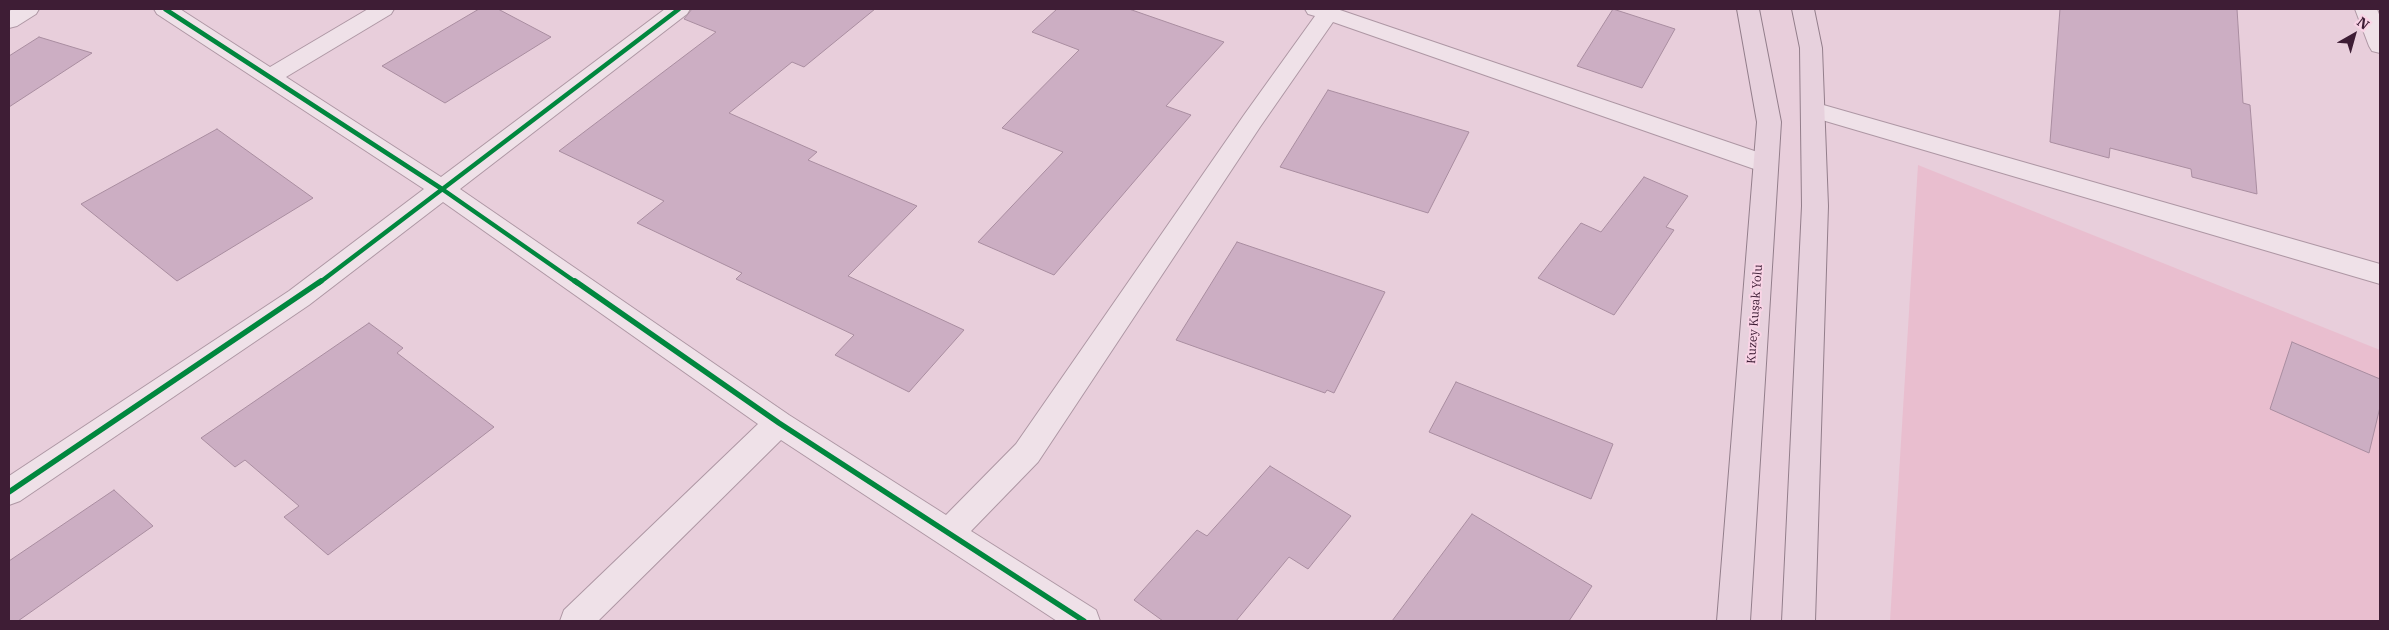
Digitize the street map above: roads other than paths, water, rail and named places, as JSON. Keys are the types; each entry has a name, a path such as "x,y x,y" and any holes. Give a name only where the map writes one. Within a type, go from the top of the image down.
{"main road":[{"name":"Kuzey Kuşak Yolu","path":"1733,621 1769,122 1748,9"},
{"path":"1799,621 1815,206 1811,48 1803,9"}],"street":[{"path":"9,22 28,9"},
{"path":"165,9 442,189 779,423 1084,621"},
{"path":"269,77 383,9"},
{"path":"9,492 299,298 679,9"},
{"path":"2366,9 2380,46"},
{"path":"948,534 1028,453 1252,121 1322,11 1766,164"},
{"path":"1813,110 2380,274"},
{"path":"576,621 779,423"}]}
